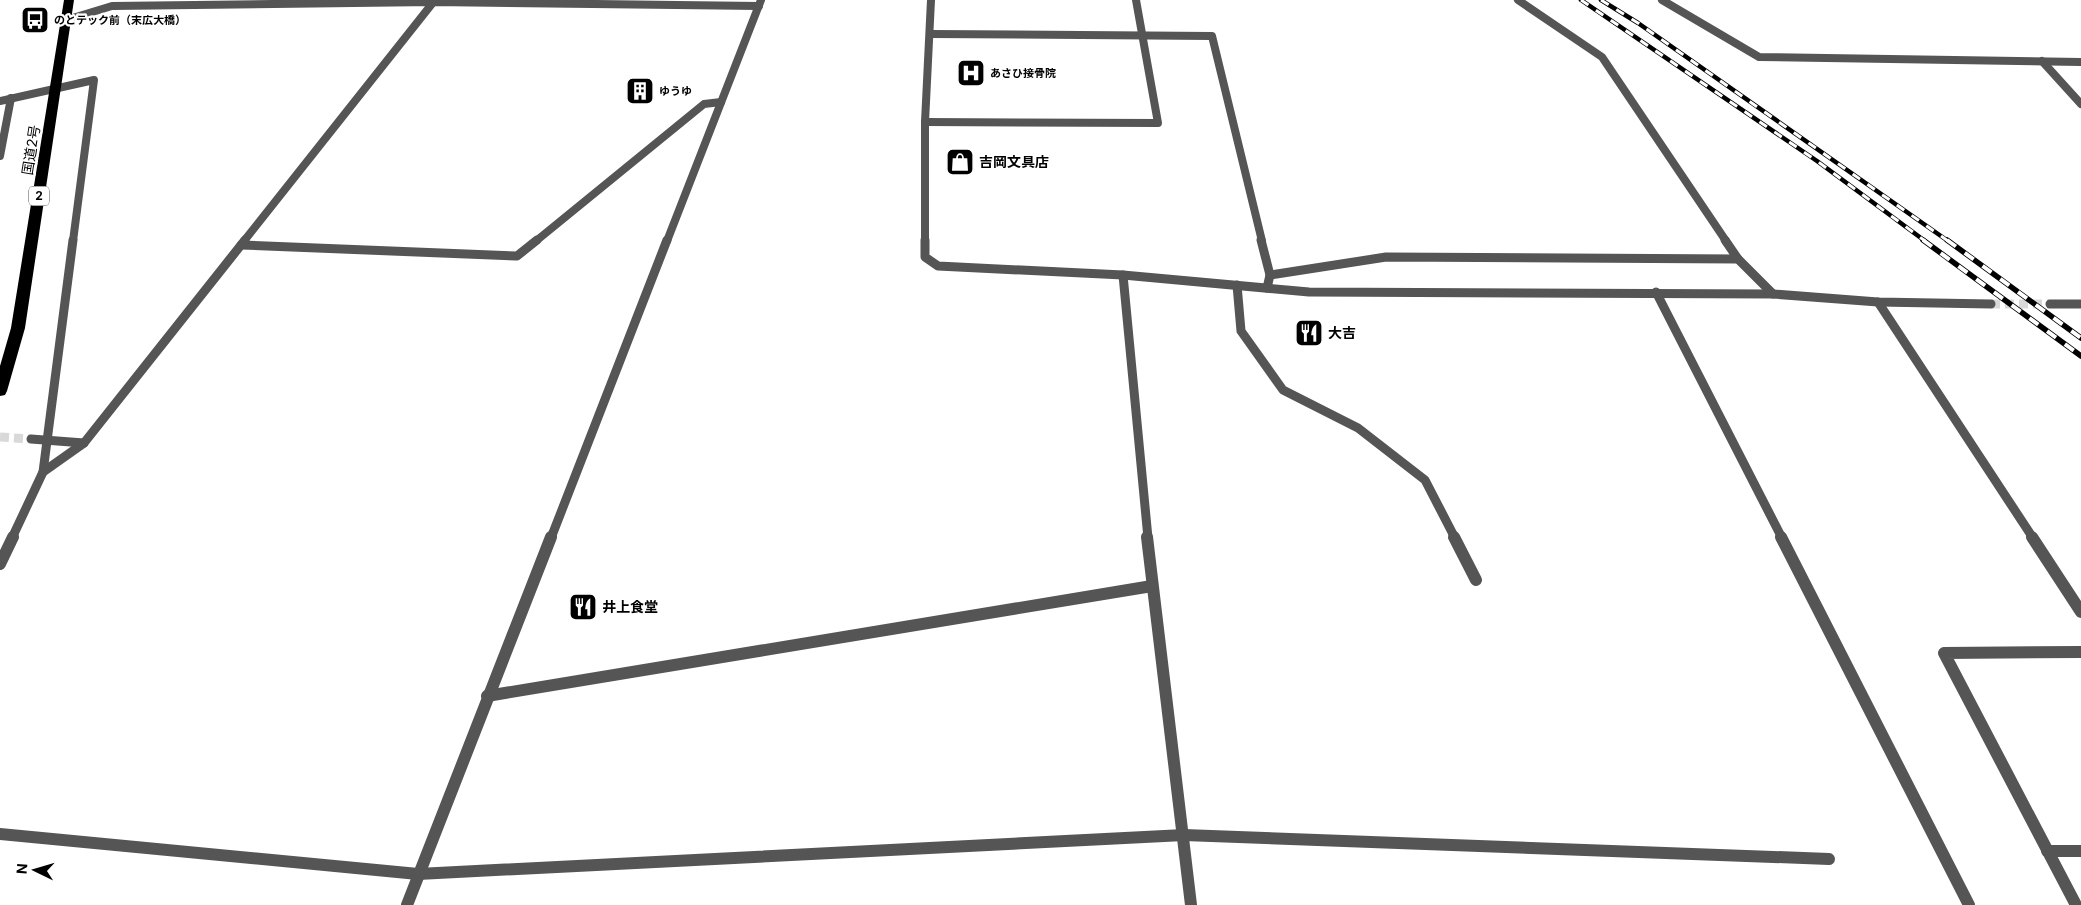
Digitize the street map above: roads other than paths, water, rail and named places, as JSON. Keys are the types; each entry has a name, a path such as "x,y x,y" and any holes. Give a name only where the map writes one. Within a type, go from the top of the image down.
{"highway":[{"name":"国道2号","path":"0,391 18,328 69,0"}],"street":[{"path":"931,0 925,122 925,257 938,266 1123,275 1309,292 1773,294 1878,302 1991,304"},
{"path":"925,122 1158,123 1136,0"},
{"path":"1518,0 1602,57 1738,258 1773,294"},
{"path":"1662,0 1759,57 2081,62"},
{"path":"43,472 84,443 434,1"},
{"path":"66,20 112,6 434,1 760,3 487,696 407,905"},
{"path":"930,34 1212,36 1270,275 1267,288"},
{"path":"2042,61 2081,104"},
{"path":"0,101 94,80 43,472 0,564"},
{"path":"0,156 11,98"},
{"path":"241,245 517,256 704,104 721,102"},
{"path":"1270,275 1386,257 1738,258"},
{"path":"1123,275 1152,586 1184,835 1191,905"},
{"path":"1237,285 1241,331 1283,390 1358,428 1425,480 1476,580"},
{"path":"1656,292 1969,905"},
{"path":"1878,302 2080,610"},
{"path":"2050,304 2081,304"},
{"path":"30,439 84,443"},
{"path":"487,696 1152,586"},
{"path":"2076,905 1944,653 2081,652"},
{"path":"0,834 418,874 1184,835 1829,858"},
{"path":"2047,851 2081,851"}],"tunnel":[{"path":"1991,304 2050,304"},
{"path":"0,437 31,439"}],"railway":[{"path":"1581,0 1817,161 1925,241"},
{"path":"1601,0 1638,23 1948,241"},
{"path":"1923,240 2081,356"},
{"path":"1947,240 2081,338"}],"place":[{"name":"のとテック前（末広大橋）","path":"35,20"},
{"name":"あさひ接骨院","path":"971,73"},
{"name":"ゆうゆ","path":"640,91"},
{"name":"吉岡文具店","path":"960,162"},
{"name":"大吉","path":"1309,333"},
{"name":"井上食堂","path":"583,607"}]}
